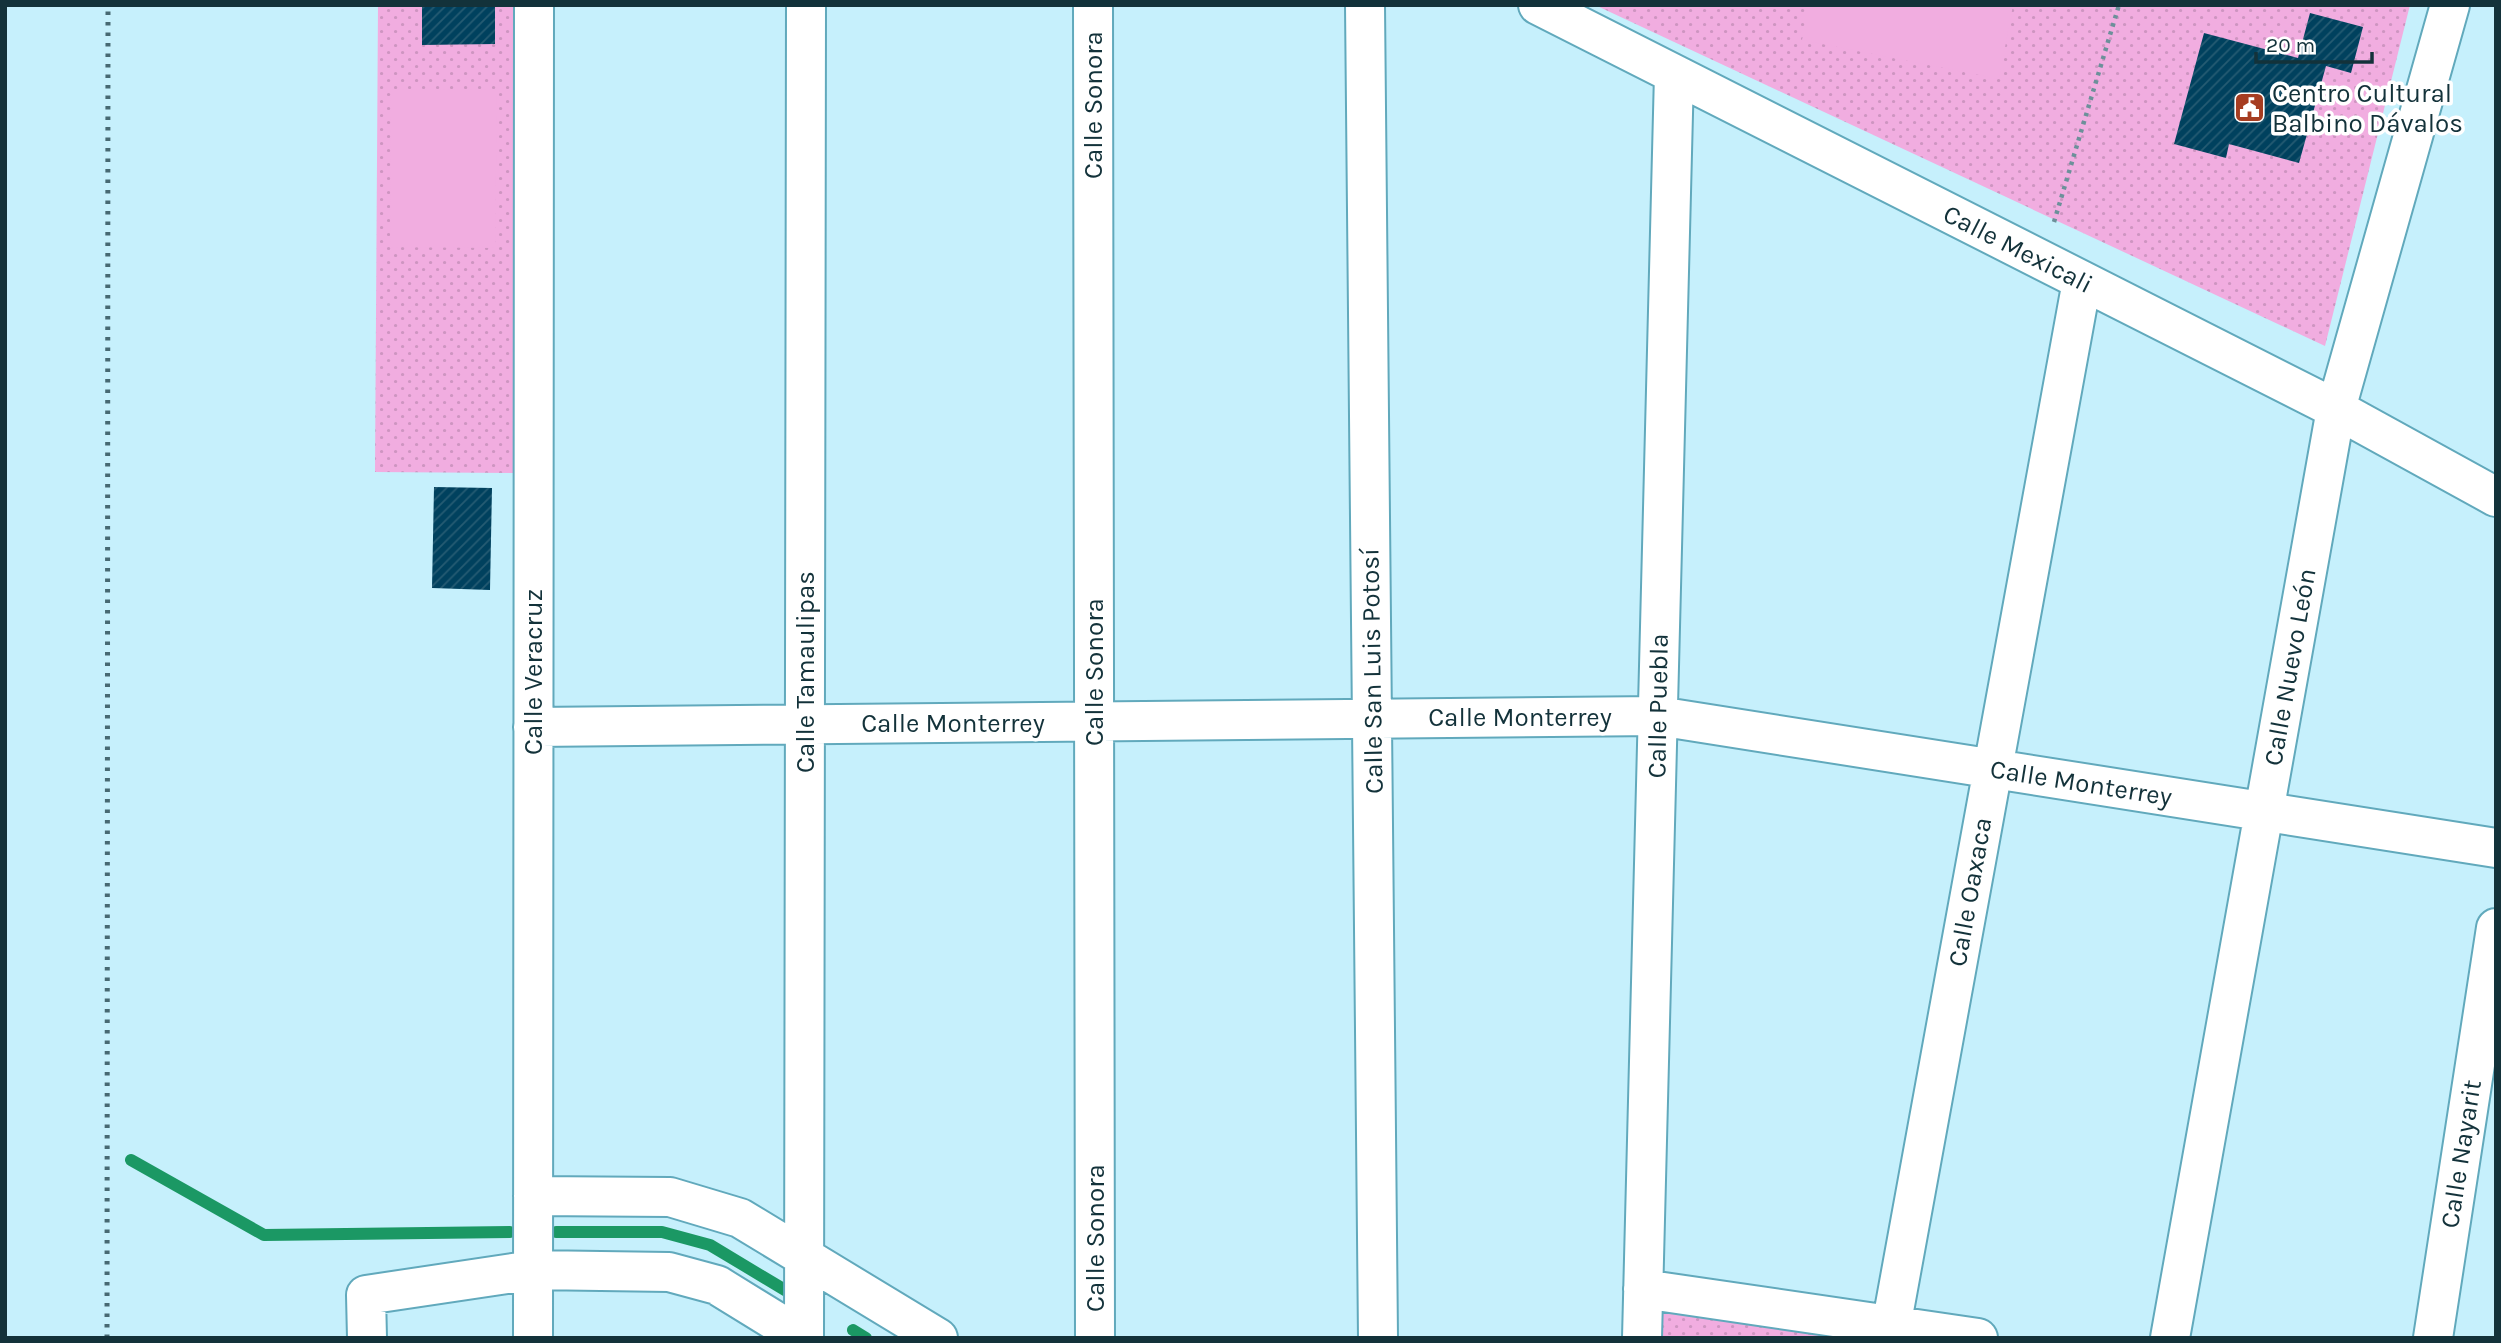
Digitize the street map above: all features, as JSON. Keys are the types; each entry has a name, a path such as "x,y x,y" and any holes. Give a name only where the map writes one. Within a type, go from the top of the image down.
{"street":[{"name":"Calle Veracruz","path":"533,1338 534,5"},
{"name":"Calle Tamaulipas","path":"803,1338 806,5"},
{"name":"Calle Sonora","path":"1093,5 1095,1338"},
{"name":"Calle San Luis Potosí","path":"1365,5 1378,1338"},
{"name":"Calle Mexicali","path":"1538,5 2336,409 2496,497"},
{"name":"Calle Nuevo León","path":"2170,1338 2336,409 2450,5"},
{"name":"Calle Puebla","path":"1642,1338 1674,74"},
{"name":"Calle Oaxaca","path":"1890,1331 2082,281"},
{"name":"Calle Monterrey","path":"533,727 1658,716 2496,848"},
{"name":"Calle Nayarit","path":"2433,1338 2496,929"},
{"path":"533,1196 670,1197 740,1218 939,1338"},
{"path":"367,1338 366,1295 533,1270 669,1272 717,1285 803,1338"},
{"path":"1643,1289 1890,1331 1978,1338"}],"path":[{"path":"2042,261 2119,5"}],"shaded area":[{"path":"378,5 523,5 520,473 375,472"},
{"path":"1595,5 2410,5 2325,346"},
{"path":"1809,5 2013,5 1999,79 1802,40"},
{"path":"391,89 497,90 495,248 390,247"},
{"path":"1661,1308 1840,1338 1659,1338"}],"building":[{"path":"422,5 495,5 495,44 422,45"},
{"name":"Centro Cultural Balbino Dávalos","path":"2310,13 2363,27 2351,73 2326,66 2299,163 2229,144 2226,158 2174,144 2204,33 2298,58"},
{"path":"434,487 492,488 490,590 432,588"}],"waterway":[{"path":"131,1160 264,1235 510,1232"},
{"path":"556,1232 662,1232 710,1245 795,1296"},
{"path":"853,1330 866,1338"}],"railway":[{"path":"107,1338 108,5"}],"place":[{"name":"Centro Cultural Balbino Dávalos","path":"2249,108"}]}
